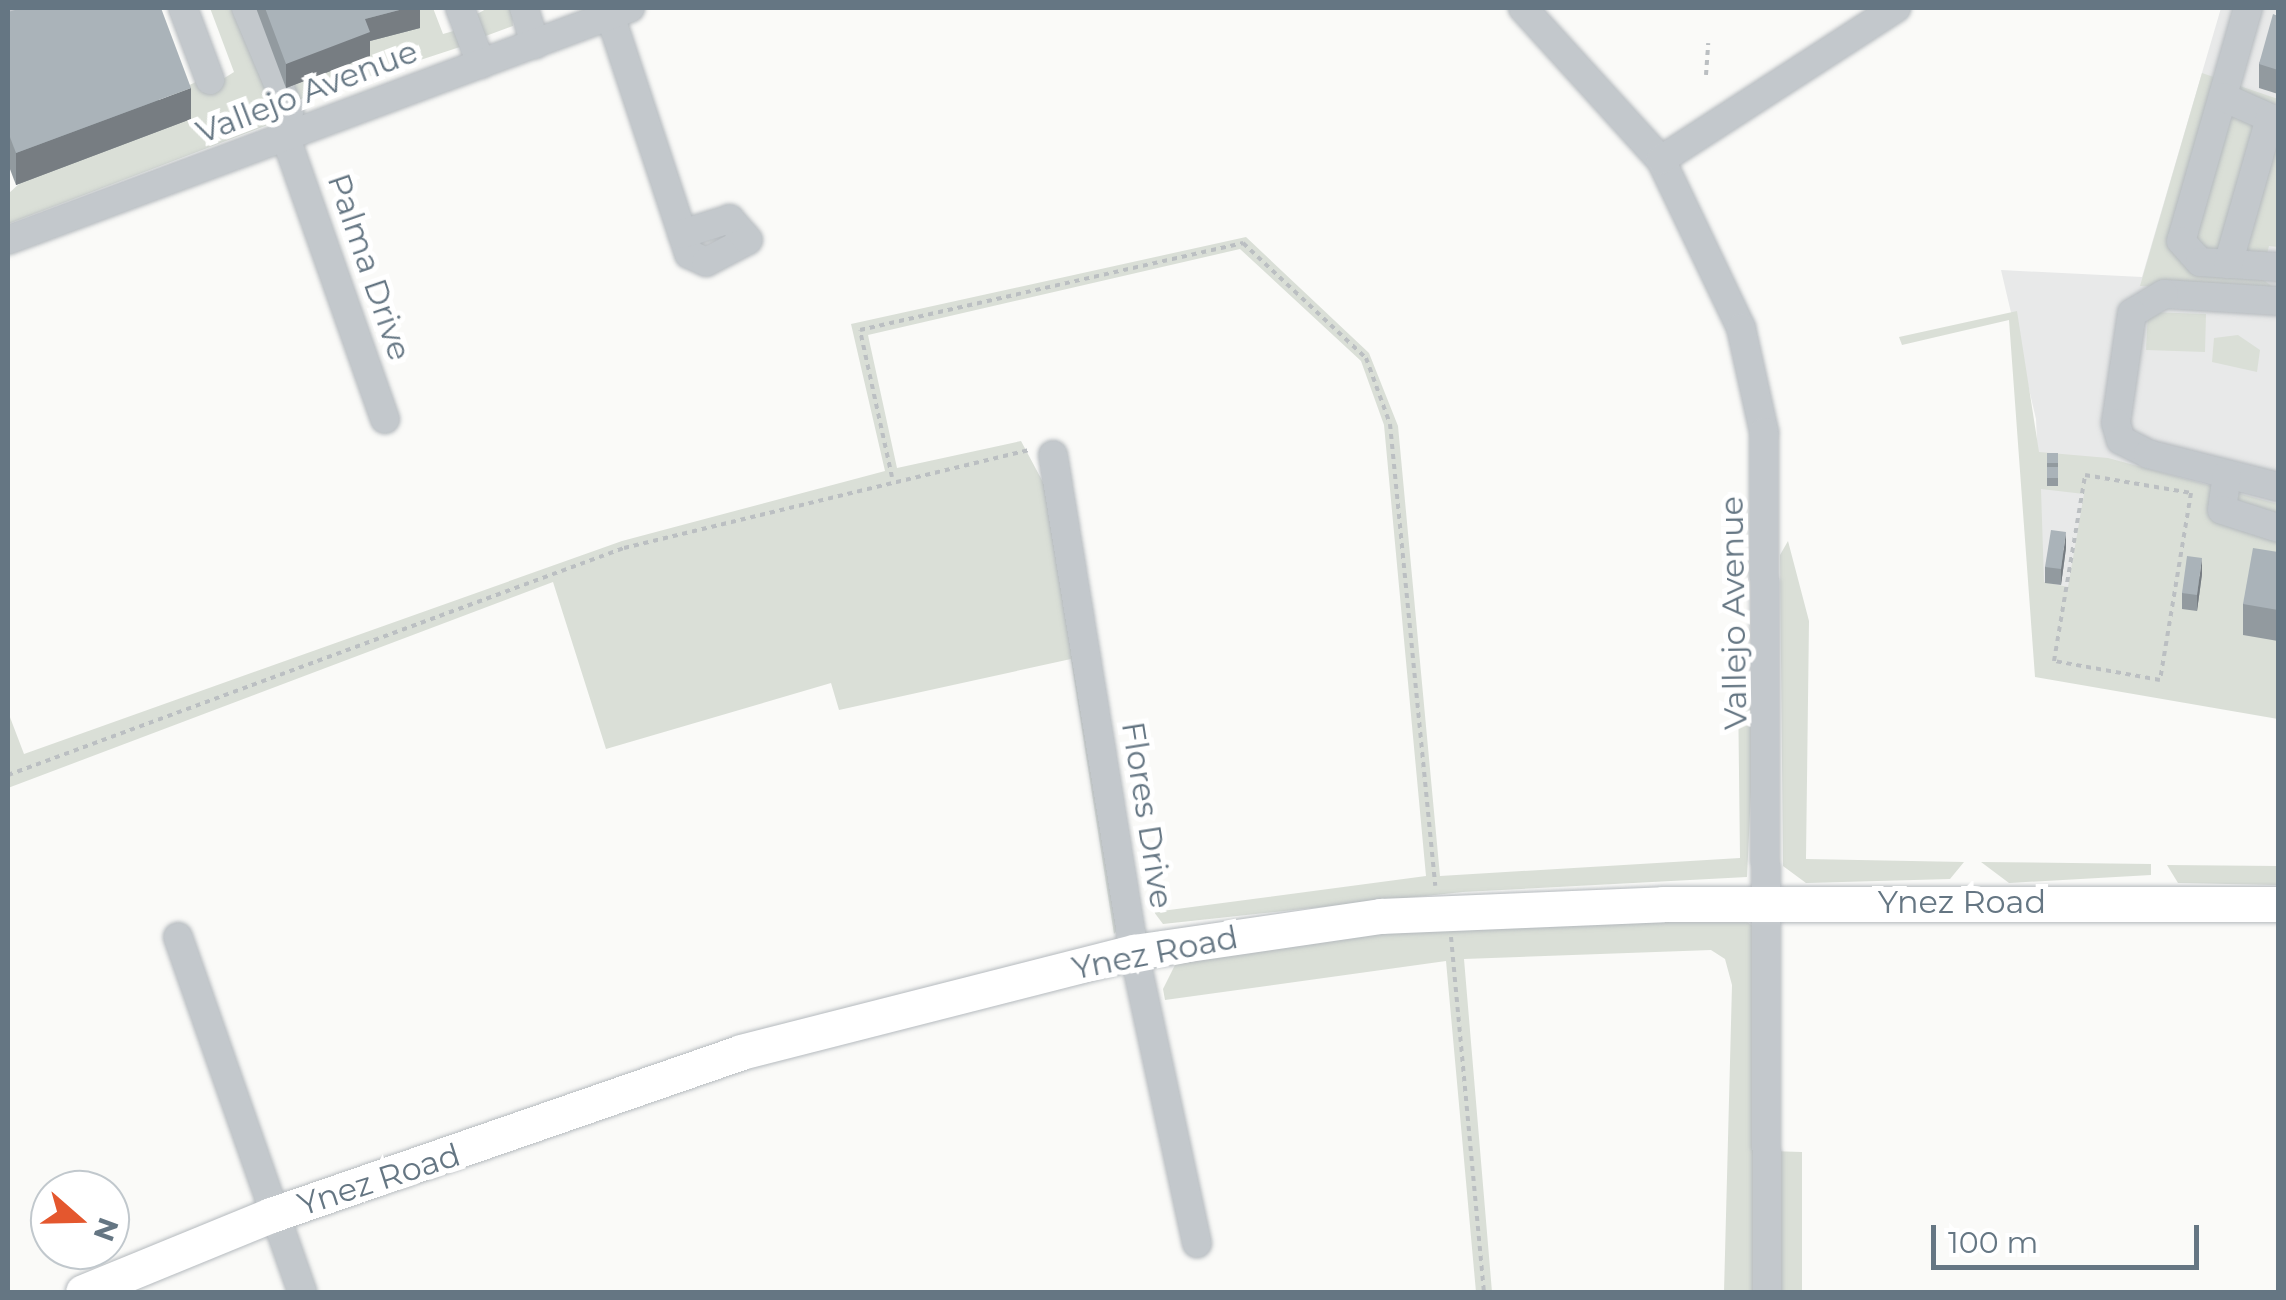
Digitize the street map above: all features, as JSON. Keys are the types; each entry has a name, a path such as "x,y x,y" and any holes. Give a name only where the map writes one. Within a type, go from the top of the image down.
{"main road":[{"name":"Ynez Road","path":"83,1292 271,1214 740,1052 1134,952 1442,914 1770,900 2278,904"}],"street":[{"path":"8,12 22,8"},
{"path":"184,8 210,80"},
{"name":"Palma Drive","path":"246,8 289,110 286,138 385,419"},
{"path":"460,8 481,64"},
{"path":"524,8 535,44"},
{"name":"Vallejo Avenue","path":"1523,8 1662,160 1741,328 1764,432 1770,900 1766,1292"},
{"path":"1662,160 1896,8"},
{"path":"2248,8 2181,241 2200,262 2278,267"},
{"path":"620,11 682,234"},
{"name":"Vallejo Avenue","path":"8,240 620,11"},
{"path":"2223,98 2270,118 2228,264"},
{"path":"2278,301 2164,294 2132,313 2121,440 2278,487"},
{"name":"Flores Drive","path":"1053,456 1134,952 1197,1243"},
{"path":"2227,474 2222,510 2278,528"},
{"path":"178,937 271,1214 302,1292"}],"path":[{"path":"1706,75 1708,43"},
{"path":"892,477 860,330 1243,243 1366,358 1390,424 1484,1292"},
{"path":"8,775 624,548 892,477 1025,449 1053,456"},
{"path":"2110,478 2191,493 2160,680 2054,658 2082,480 2110,478"}],"shaded area":[{"path":"210,8 234,8 274,91 278,121 8,224 8,194 20,183 185,87 196,82 202,92 234,72"},
{"path":"420,8 433,8 443,34 457,30 463,46 292,102 286,88 369,56 365,42 419,28"},
{"path":"488,8 512,8 513,26 483,37 477,14"},
{"path":"2221,8 2278,8 2278,710 2047,667 2036,419 2001,270 2142,277"},
{"path":"2202,73 2278,99 2278,247 2269,246 2261,278 2278,291 2140,286"},
{"path":"1246,237 1369,353 1398,426 1440,876 1740,858 1738,687 1756,686 1747,877 1463,892 1163,924 1154,912 1426,876 1384,425 1361,361 1240,249 868,335 897,468 1021,441 1044,484 1121,926 1114,934 1071,659 839,710 831,683 606,749 553,582 8,788 8,712 24,754 622,541 885,471 851,324"},
{"path":"2017,311 2039,452 2108,458 2278,504 2278,719 2035,677 2009,320 1902,345 1899,337","holes":["2041,489 2084,494 2068,587 2044,582"]},
{"path":"2148,312 2206,314 2205,352 2146,350"},
{"path":"2238,335 2260,350 2257,372 2212,362 2214,338"},
{"path":"1788,541 1809,621 1806,859 1964,862 1950,879 1806,883 1783,866 1780,555"},
{"path":"1981,862 2151,864 2151,875 2009,883"},
{"path":"2167,865 2278,866 2278,885 2178,883"},
{"path":"1744,920 1753,926 1758,1292 1724,1292 1732,985 1725,959 1711,950 1464,959 1492,1292 1476,1292 1446,961 1165,1000 1163,989 1178,959 1414,929"},
{"path":"1773,1151 1802,1152 1802,1292 1777,1292"}],"building":[{"path":"22,8 161,8 191,88 16,153 8,132 8,12"},
{"path":"265,8 407,8 365,19 370,32 286,64"},
{"path":"2273,14 2278,16 2278,70 2259,64"},
{"path":"2047,453 2058,453 2058,463 2047,463"},
{"path":"2047,467 2058,467 2058,478 2047,478"},
{"path":"2051,530 2066,532 2061,569 2045,567"},
{"path":"2253,548 2278,552 2278,610 2243,604"},
{"path":"2187,556 2202,558 2197,595 2182,593"}]}
